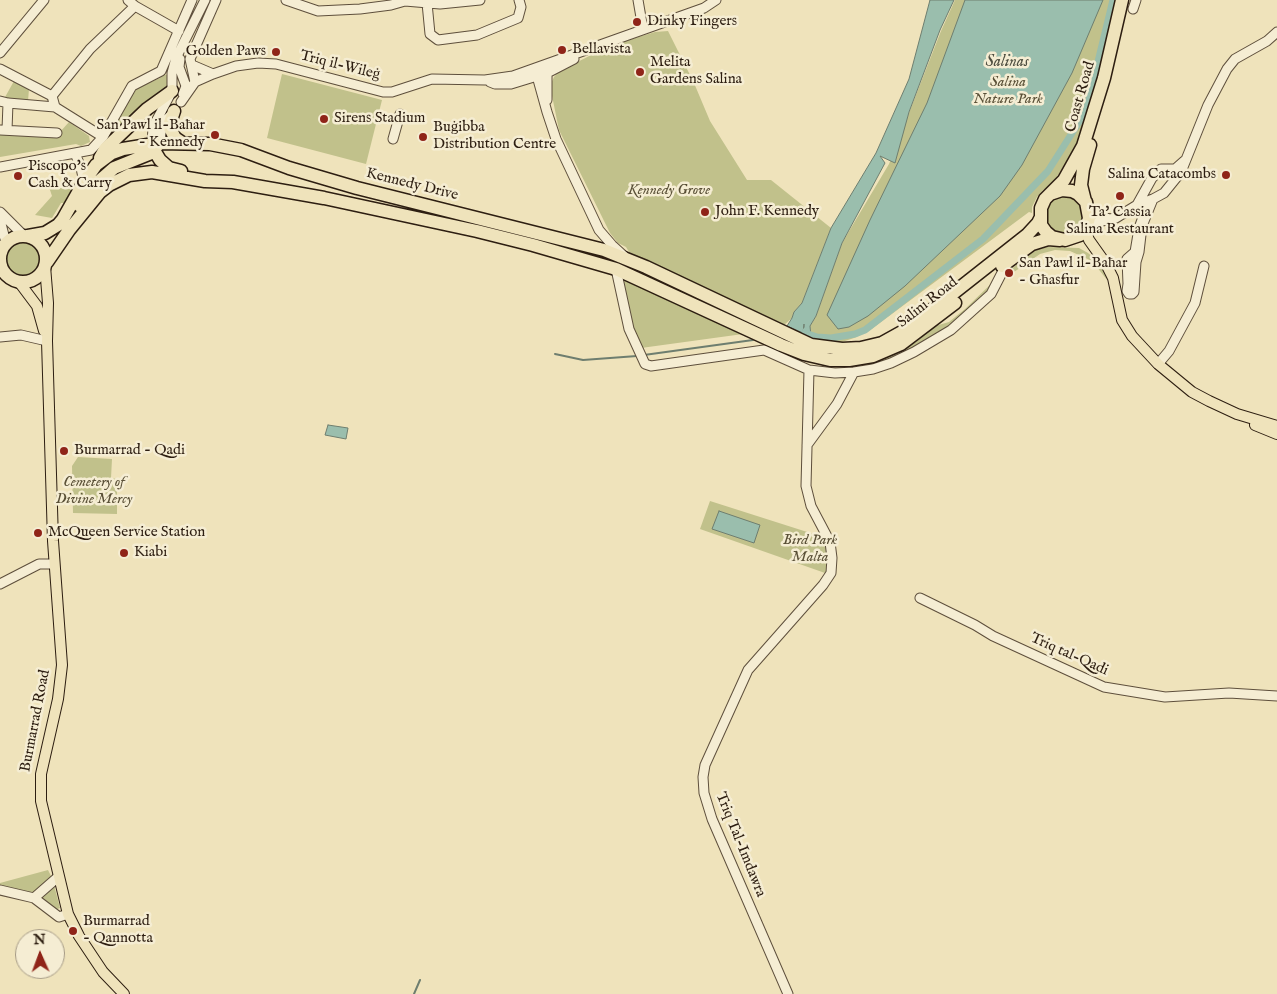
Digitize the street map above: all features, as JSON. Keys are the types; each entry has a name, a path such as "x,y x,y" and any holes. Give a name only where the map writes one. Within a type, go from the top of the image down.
{"highway":[{"name":"Coast Road","path":"1050,194 1064,180 1084,146 1104,78 1122,0"},
{"name":"Coast Road","path":"1087,204 1081,185 1083,169 1132,3"},
{"path":"96,165 105,149 115,139 147,109 172,91"},
{"path":"178,106 170,128 175,138 180,142"},
{"name":"Kennedy Drive","path":"26,236 45,233 58,225 96,165 112,153 123,149 180,142 210,144 241,150 289,168 357,188 590,246 626,258 807,350"},
{"path":"155,146 160,160 169,168 248,184"},
{"path":"69,230 90,189 99,180 114,168 149,154 155,146"},
{"name":"Kennedy Drive","path":"46,264 69,230 100,192 129,175 152,172 205,181 248,184 477,230 616,269 807,350"},
{"path":"1062,190 1072,191 1082,197 1087,204 1089,218 1086,227 1080,235 1062,240 1052,237 1046,232 1041,225 1041,208 1045,199 1050,194 1062,190"},
{"name":"Salini Road","path":"807,350 861,348 882,343 895,337 1027,235 1038,224 1041,217"},
{"path":"26,236 34,238 43,247 46,264 38,277 32,280 10,279 2,268 0,254 3,247 16,237 26,236"},
{"name":"Salini Road","path":"807,350 830,360 849,360 873,356 901,344 914,336 1024,249 1048,239 1062,240"}],"main road":[{"path":"1086,227 1089,240 1106,264 1113,278 1122,320 1132,336 1158,364 1192,392 1237,414 1277,426"},
{"path":"1062,240 1085,244 1097,251"},
{"name":"Burmarrad Road","path":"46,264 54,564 62,665 58,699 42,764 40,787 44,819 68,914 78,936 103,972 124,994"},
{"name":"Burmarrad Road","path":"10,279 37,306 47,341"},
{"path":"1237,414 1244,420 1277,434"}],"street":[{"path":"1,166 91,150 103,137 132,86 161,71 192,0"},
{"path":"155,146 153,127 172,91 176,58 205,0"},
{"path":"155,146 164,122 178,106 192,84 192,65 190,59 216,0"},
{"path":"288,0 318,11 360,4 391,5 405,0 426,4 480,0"},
{"path":"426,4 430,34 438,40 476,35 518,18 521,7 519,0"},
{"path":"638,0 643,29"},
{"name":"Triq il-Wileġ","path":"485,80 495,84 511,84 598,46 704,8 716,0"},
{"path":"0,53 42,1"},
{"path":"52,96 90,49 132,3 179,31"},
{"path":"1086,227 1116,218 1164,192 1181,172 1208,105 1227,69 1235,59 1267,41 1277,32"},
{"path":"180,52 179,67 181,74 192,84"},
{"name":"Triq il-Wileġ","path":"172,91 236,66 258,63 276,64 383,92 392,92 432,79 485,80 543,71"},
{"path":"192,65 213,74"},
{"path":"0,69 52,96 55,107"},
{"path":"543,71 550,122 556,139 599,230 626,258"},
{"path":"57,133 4,130 4,102 55,107 103,137"},
{"path":"393,139 400,114"},
{"path":"75,154 82,168 84,182"},
{"path":"1137,206 1152,178 1161,169 1175,169 1185,160"},
{"path":"1150,200 1141,232 1134,292 1129,294 1127,291 1127,259 1135,252 1139,228 1150,200"},
{"path":"1087,204 1098,215 1109,219"},
{"path":"0,212 26,236"},
{"path":"0,220 3,247"},
{"path":"590,246 598,236 599,230"},
{"path":"616,269 629,329 645,364 651,366 764,350 809,370 835,373 873,369 891,364 951,330 991,294 1009,261"},
{"path":"1158,364 1169,351 1195,303 1204,266"},
{"path":"0,337 21,335 47,341"},
{"name":"Triq Tal-Imdawra","path":"788,994 712,819 704,793 703,777 705,765 748,670 823,585 831,573 830,542 811,506 806,486 809,370"},
{"path":"807,445 836,404 854,372"},
{"path":"0,584 40,564 54,564"},
{"name":"Triq tal-Qadi","path":"920,598 975,625 992,636 1104,687 1165,697 1229,692 1277,696"},
{"path":"34,898 58,877"},
{"path":"0,890 34,898 59,917 68,914"}],"green space":[{"name":"Salinas","path":"955,0 1119,0 1085,128 1051,186 1043,190 1037,197 1032,207 1032,213 1029,212 869,331 839,343 823,343 811,337 810,326 816,316 842,243 889,164"},
{"name":"Kennedy Grove","path":"668,31 694,83 710,121 747,180 771,180 831,228 802,303 794,312 792,318 784,325 629,252 626,247 618,243 610,233 559,130 550,86 558,72 595,53 601,54 603,51 619,43 655,32"},
{"path":"162,74 171,76 169,87 111,137 107,135 137,88 160,78"},
{"name":"Sirens Stadium","path":"282,74 382,100 366,164 267,138"},
{"path":"14,81 29,89 28,101 4,99"},
{"path":"69,122 89,136 90,142 81,146 76,144 0,157 0,132 60,137 60,132"},
{"path":"58,182 58,188 73,188 64,203 61,203 52,218 35,215 52,196 48,184"},
{"path":"1065,196 1072,197 1078,202 1083,208 1083,222 1078,228 1072,233 1065,234 1058,233 1052,228 1047,222 1046,215 1047,208 1052,202 1058,197"},
{"path":"23,242 35,247 40,259 35,271 23,276 11,271 6,259 11,247"},
{"path":"1048,247 1079,248 1088,253 1099,262 1108,281 1092,261 1070,251 1055,250 1040,254 1001,281 1005,274 1030,254"},
{"path":"624,280 743,334 641,348 630,328 623,292"},
{"path":"994,281 985,296 953,325 885,364 864,369 862,365 897,352 916,342 935,326 949,322"},
{"name":"Cemetery of Divine Mercy","path":"78,457 112,459 111,478 117,479 117,514 73,513 72,466"},
{"name":"Bird Park Malta","path":"710,501 826,538 830,566 825,573 700,529"},
{"path":"48,870 52,878 36,892 32,893 0,887 0,883"},
{"path":"54,885 60,908 55,910 40,896"}],"water":[{"path":"930,0 954,0 940,30 909,112 895,163 880,156 885,163 842,243 816,316 810,326 811,337 804,333 804,324 803,333 787,326 794,312 802,303 831,228 876,153 909,79"},
{"name":"Salinas","path":"965,0 1103,0 1072,73 1022,165 1000,196 905,286 868,316 849,327 838,329 827,315 870,220 927,103"},
{"path":"328,425 348,428 346,439 325,435"},
{"path":"719,511 760,525 754,543 712,529"}],"waterway":[{"path":"806,331 805,333 817,337 831,338 855,334 865,330 983,239 1048,171 1086,111 1113,0"},
{"path":"644,355 753,340"},
{"path":"555,354 583,360 637,356"},
{"path":"414,994 420,980"}],"place":[{"name":"Dinky Fingers","path":"637,22"},
{"name":"Bellavista","path":"562,50"},
{"name":"Golden Paws","path":"276,52"},
{"name":"Melita Gardens Salina","path":"640,72"},
{"name":"Sirens Stadium","path":"324,119"},
{"name":"San Pawl il-Baħar - Kennedy","path":"215,135"},
{"name":"Buġibba Distribution Centre","path":"423,137"},
{"name":"Salina Catacombs","path":"1226,175"},
{"name":"Piscopo's Cash & Carry","path":"18,176"},
{"name":"Ta' Cassia Salina Restaurant","path":"1120,196"},
{"name":"John F. Kennedy","path":"705,212"},
{"name":"San Pawl il-Baħar - Għasfur","path":"1009,273"},
{"name":"Burmarrad - Qadi","path":"64,451"},
{"name":"McQueen Service Station","path":"38,533"},
{"name":"Kiabi","path":"124,553"},
{"name":"Burmarrad - Qannotta","path":"73,931"}],"park label":[{"name":"Salina Nature Park","path":"1008,92"}]}
